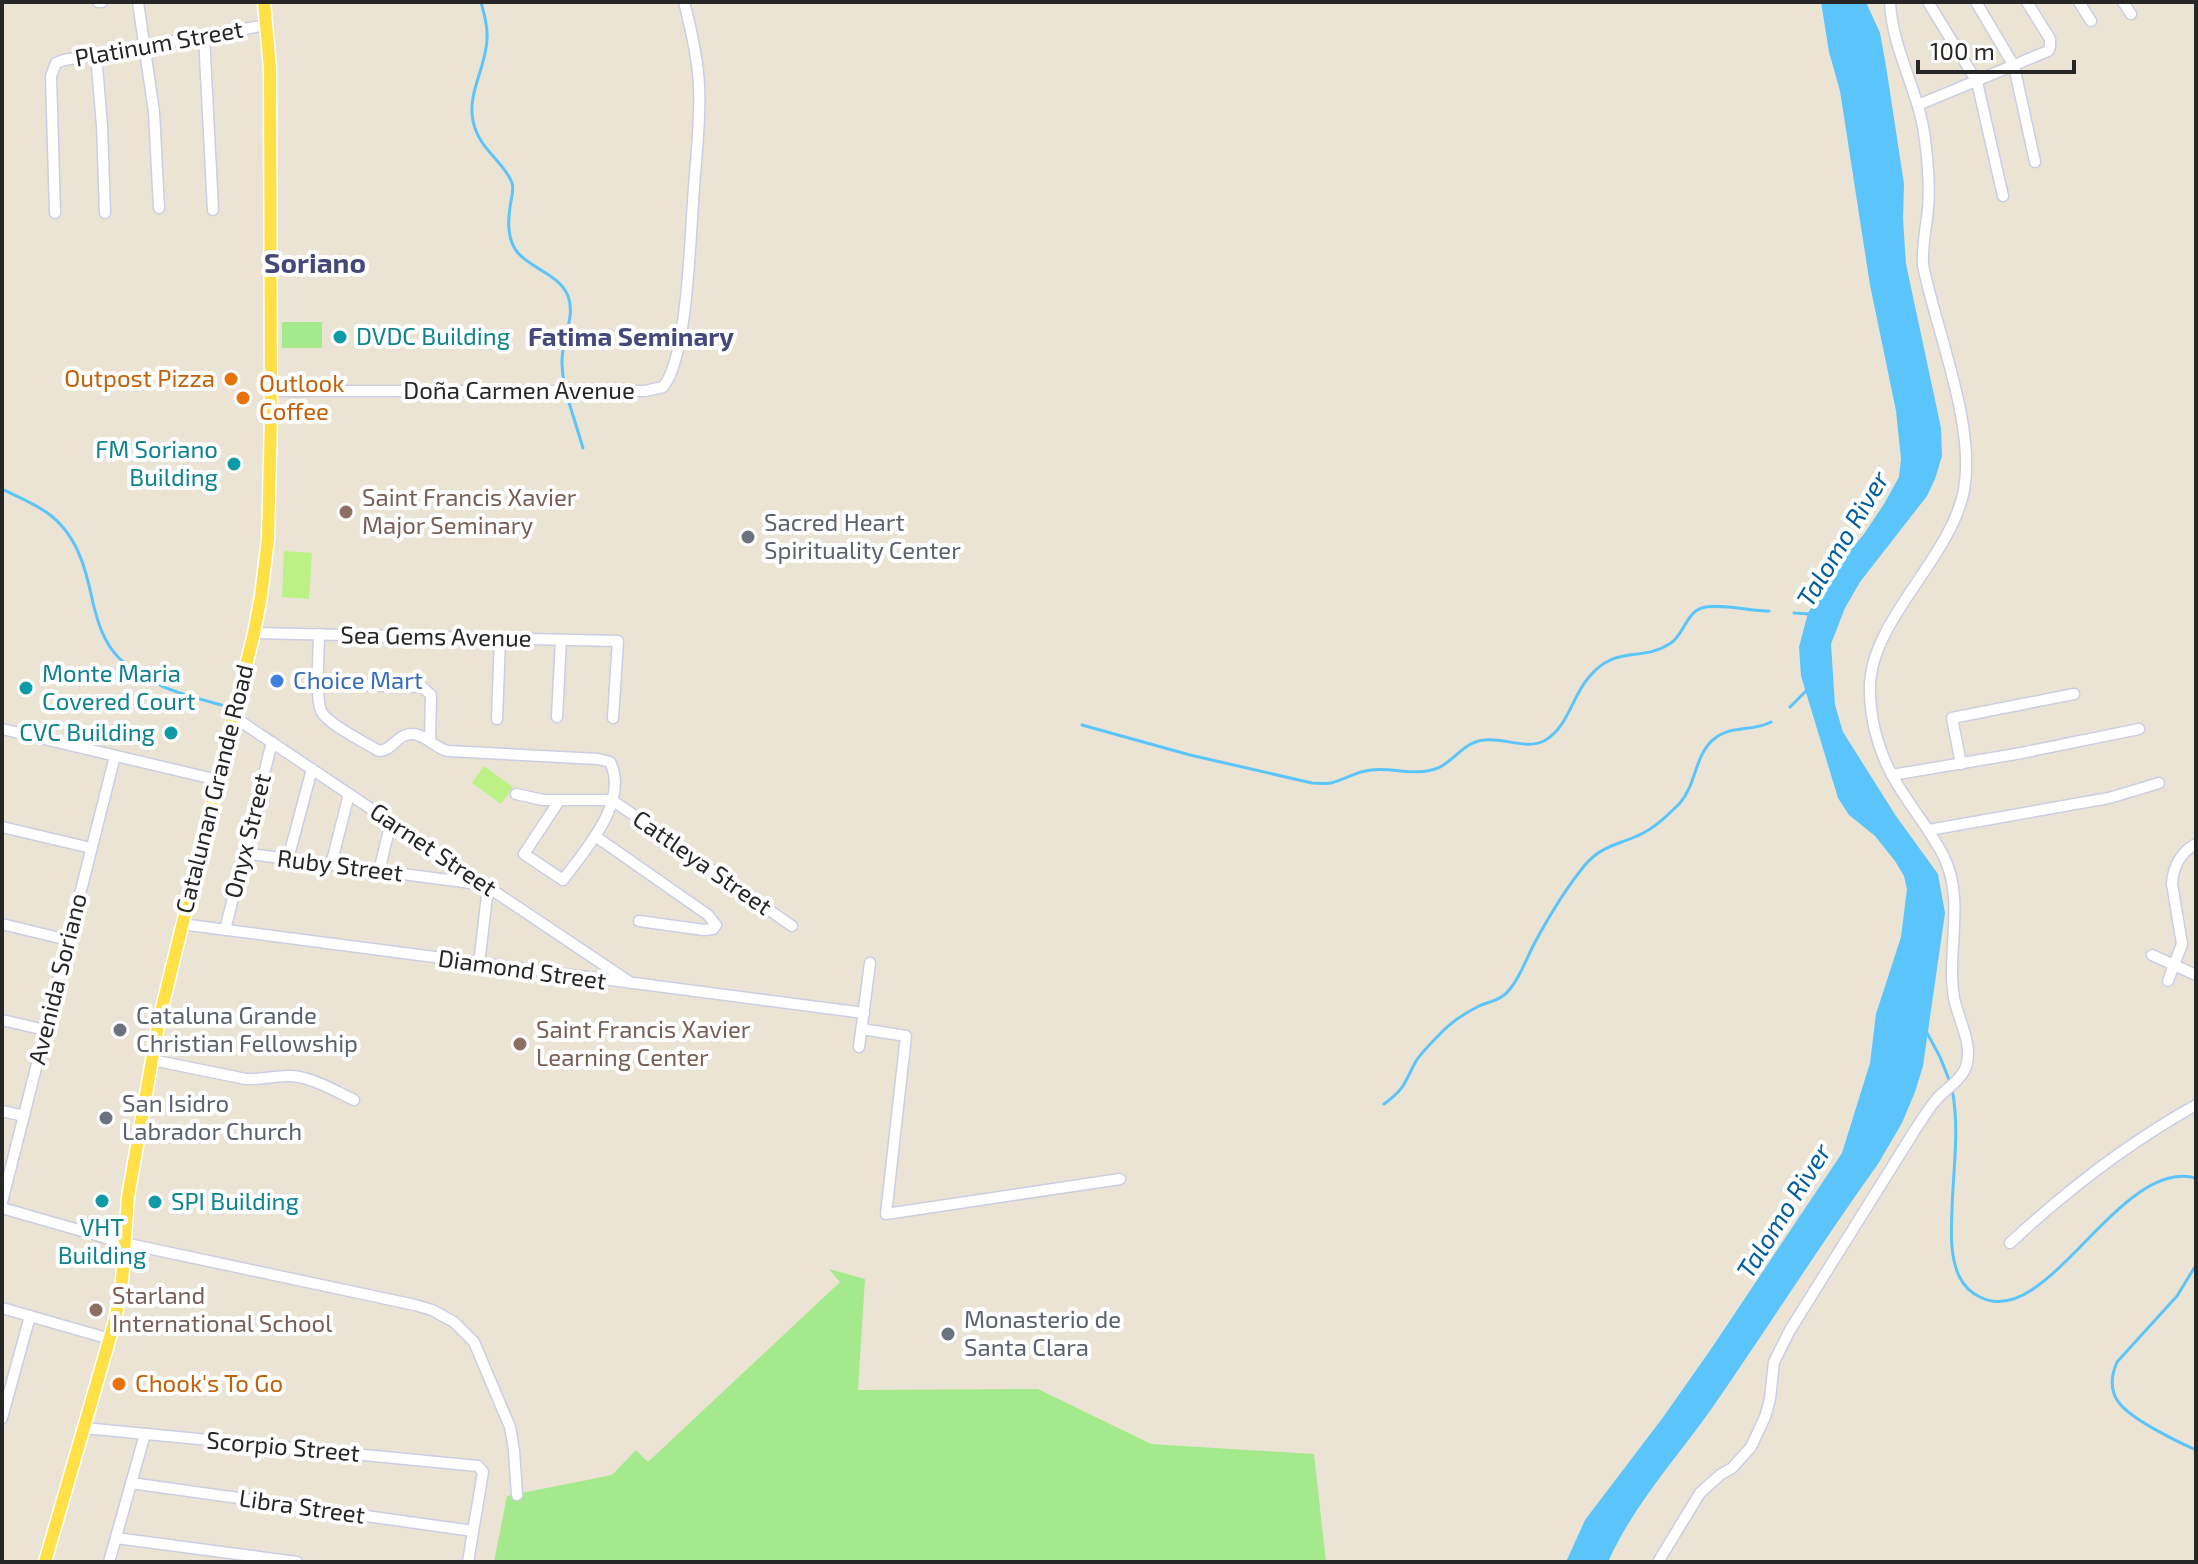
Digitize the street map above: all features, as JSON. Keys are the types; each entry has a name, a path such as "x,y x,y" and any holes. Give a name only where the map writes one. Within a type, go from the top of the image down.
{"main road":[{"name":"Catalunan Grande Road","path":"45,1562 119,1301 128,1197 152,1060 181,924 254,633 268,539 270,84 264,2"}],"street":[{"path":"138,2 154,112 159,208"},
{"name":"Doña Carmen Avenue","path":"271,391 645,391 663,387 672,372 689,272 698,127 697,64 684,2"},
{"path":"1658,1562 1700,1493 1732,1468 1751,1447 1765,1417 1771,1378 1780,1348 1937,1099 1959,1077 1967,1063 1954,996 1955,891 1949,866 1892,775 1876,734 1871,707 1870,683 1875,659 1885,636 1953,521 1964,492 1966,470 1956,399 1923,265 1929,189 1925,140 1918,105 1893,28 1890,2"},
{"path":"1928,2 1977,82 2003,196"},
{"path":"1976,2 2014,66 2035,162"},
{"path":"1918,105 2043,54 2050,47 2050,39 2027,2"},
{"path":"2079,2 2091,21"},
{"path":"2123,2 2131,14"},
{"name":"Platinum Street","path":"55,213 53,66 64,60 267,25"},
{"path":"204,36 213,210"},
{"path":"96,54 105,213"},
{"name":"Sea Gems Avenue","path":"254,633 618,641 613,718"},
{"path":"319,634 321,711 379,751 389,750 408,733 417,734 448,751 610,762 613,767 612,800 603,824 563,880 524,854 559,801"},
{"path":"497,719 500,639"},
{"path":"557,717 561,640"},
{"path":"319,684 422,687 431,695 430,740"},
{"path":"1961,764 1952,718 2074,694"},
{"name":"Garnet Street","path":"234,717 633,984"},
{"path":"2,729 218,780"},
{"path":"1892,775 2139,729"},
{"name":"Onyx Street","path":"225,930 272,742"},
{"name":"Avenida Soriano","path":"2,1205 115,756"},
{"path":"288,859 312,769"},
{"path":"1929,830 2109,798 2159,783"},
{"path":"331,865 349,794"},
{"path":"516,794 559,801 612,800"},
{"name":"Cattleya Street","path":"612,800 792,926"},
{"path":"379,871 391,822"},
{"path":"2,827 91,848"},
{"path":"595,836 708,915 716,925 713,929 704,930 639,921"},
{"path":"2168,981 2182,944 2172,875 2187,849 2196,844"},
{"name":"Ruby Street","path":"243,853 486,886"},
{"path":"479,964 486,886"},
{"path":"2,924 68,940"},
{"name":"Diamond Street","path":"181,924 864,1013"},
{"path":"2152,955 2196,975"},
{"path":"859,1047 870,963"},
{"path":"2,1020 45,1030"},
{"path":"862,1029 906,1036 886,1214 1120,1179"},
{"path":"152,1060 246,1079 293,1076 308,1079 354,1100"},
{"path":"2010,1243 2081,1180 2196,1105"},
{"path":"2,1111 24,1116"},
{"path":"2,1205 124,1243 415,1305 454,1322 474,1342 505,1414 514,1450 517,1495"},
{"path":"2,1308 110,1339"},
{"path":"2,1418 30,1316"},
{"name":"Scorpio Street","path":"84,1428 476,1465 483,1472 473,1531"},
{"path":"109,1562 145,1434"},
{"name":"Libra Street","path":"131,1483 473,1531"},
{"path":"468,1562 473,1531"},
{"path":"116,1538 297,1562"}],"green space":[{"path":"282,322 322,322 322,348 282,348"},
{"path":"284,551 312,553 309,599 282,597"},
{"path":"484,766 513,787 501,804 472,783"},
{"path":"829,1269 865,1279 858,1390 1038,1389 1151,1444 1314,1454 1326,1562 494,1562 507,1496 612,1475 636,1450 648,1462 840,1282"}],"water":[{"path":"1821,2 1866,2 1880,33 1904,184 1906,264 1941,428 1942,456 1927,496 1860,582 1845,608 1831,644 1835,705 1843,732 1896,816 1938,874 1945,913 1923,1066 1902,1123 1878,1164 1710,1411 1642,1503 1608,1562 1566,1562 1585,1520 1711,1349 1842,1153 1870,1063 1876,1014 1901,937 1907,889 1904,876 1875,836 1849,815 1838,798 1801,676 1799,647 1808,613 1839,564 1884,504 1899,477 1901,459 1896,411 1870,285 1840,91 1829,52"}],"waterway":[{"path":"481,2 487,38 473,100 473,121 480,140 512,183 509,228 514,247 524,259 559,283 568,296 570,316 562,359 565,386"},
{"path":"567,396 583,448"},
{"path":"2,489 46,512 73,541 102,632 119,658 155,683 225,706"},
{"path":"1082,725 1190,755 1312,783 1331,783 1371,770 1429,771 1444,765 1477,741 1529,744 1544,741 1559,728 1583,685 1599,667 1619,657 1649,652 1671,643 1692,614 1702,608 1769,611"},
{"name":"Talomo River","path":"1794,613 1810,614"},
{"path":"1790,707 1807,690"},
{"path":"1384,1104 1401,1089 1418,1058 1444,1030 1463,1015 1507,993 1557,904 1591,859 1603,850 1649,830 1675,808 1685,796 1703,753 1714,739 1727,732 1771,722"},
{"path":"1926,1031 1950,1082"},
{"path":"1952,1089 1956,1134 1951,1227 1953,1252 1961,1280 1980,1297 2005,1301 2031,1290 2139,1193 2167,1179 2196,1178"},
{"path":"2196,1265 2177,1296 2117,1362 2112,1383 2116,1399 2126,1410 2155,1430 2196,1450"}],"place":[{"name":"DVDC Building","path":"340,337"},
{"name":"Outpost Pizza","path":"231,379"},
{"name":"Outlook Coffee","path":"243,398"},
{"name":"FM Soriano Building","path":"234,464"},
{"name":"Saint Francis Xavier Major Seminary","path":"346,512"},
{"name":"Sacred Heart Spirituality Center","path":"748,537"},
{"name":"Choice Mart","path":"277,681"},
{"name":"Monte Maria Covered Court","path":"26,688"},
{"name":"CVC Building","path":"171,733"},
{"name":"Cataluna Grande Christian Fellowship","path":"120,1030"},
{"name":"Saint Francis Xavier Learning Center","path":"520,1044"},
{"name":"San Isidro Labrador Church","path":"106,1118"},
{"name":"VHT Building","path":"102,1201"},
{"name":"SPI Building","path":"155,1202"},
{"name":"Starland International School","path":"96,1310"},
{"name":"Monasterio de Santa Clara","path":"948,1334"},
{"name":"Chook's To Go","path":"119,1384"}],"district":[{"name":"Soriano","path":"315,263"},
{"name":"Fatima Seminary","path":"631,337"}]}
